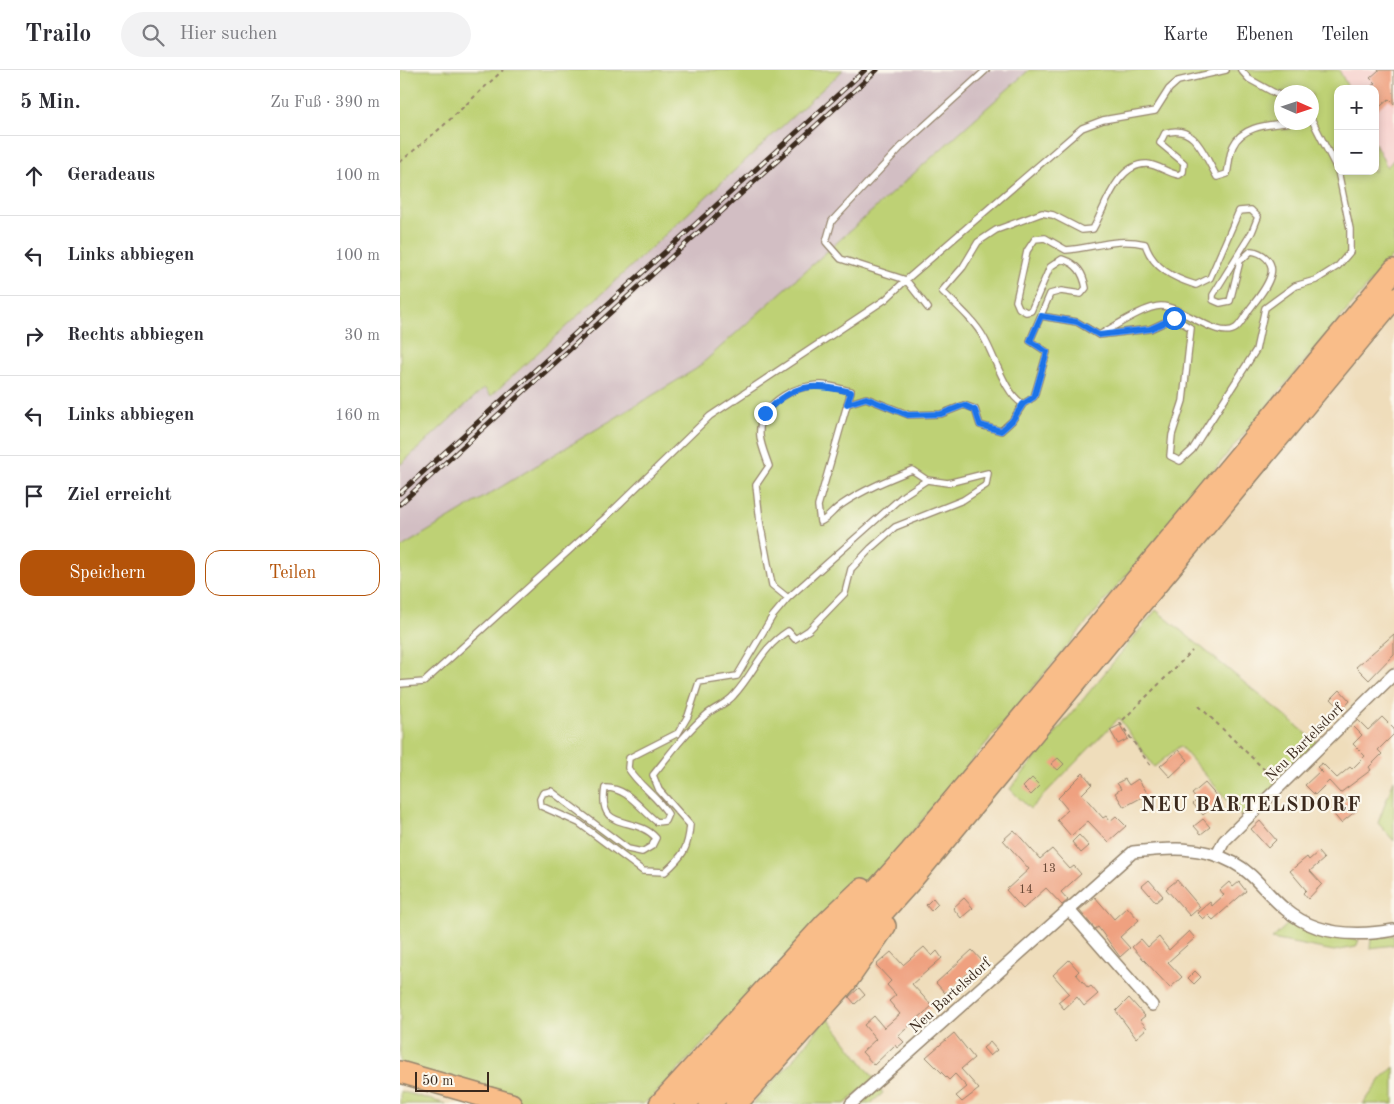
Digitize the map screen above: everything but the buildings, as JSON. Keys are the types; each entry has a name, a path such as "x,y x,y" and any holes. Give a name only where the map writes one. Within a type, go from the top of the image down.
{"highway":[{"path":"649,1104 672,1100 825,924 890,863 911,851 1394,270"},
{"path":"710,1104 908,884 1394,298"},
{"path":"736,1104 846,982 896,910 908,884"},
{"path":"400,1072 511,1104"},
{"path":"400,1086 459,1104"}],"street":[{"name":"Neu Bartelsdorf","path":"1217,855 1224,841 1394,674"},
{"name":"Neu Bartelsdorf","path":"851,1104 1133,852 1167,848 1193,848 1217,855 1236,864 1256,879 1285,910 1308,924 1334,933 1374,934 1394,930"},
{"path":"1068,909 1152,1005"}],"lane":[{"path":"928,308 906,280 842,259 826,242 832,221 902,146 986,70"},
{"path":"400,684 424,682 605,518 710,416 886,299 1082,128 1103,120 1155,111 1169,89 1178,81 1217,70 1226,70"},
{"path":"1241,70 1249,79 1274,93"},
{"path":"1023,404 1009,393 1006,380 983,336 942,290 963,267 978,242 996,230 1042,213 1053,215 1082,230 1093,229 1119,179 1132,167 1145,164 1155,166 1168,173 1180,175 1183,172 1184,163 1160,143 1165,133 1176,130 1188,132 1196,141 1217,177 1227,174 1233,146 1244,133 1264,125 1274,124"},
{"path":"1317,130 1334,163"},
{"path":"1041,316 1077,322 1099,335 1150,329 1174,318 1191,328 1183,401 1172,435 1170,456 1180,461 1192,450 1256,350 1265,308 1295,286 1316,280 1338,266 1350,252 1350,229 1339,175"},
{"path":"847,404 866,398 908,415 941,414 964,405 975,410 980,425 1001,431 1012,421 1023,404 1034,397 1047,352 1030,341 1050,294 1061,291 1081,294 1086,288 1084,277 1078,267 1062,259 1050,267 1031,311 1026,312 1019,308 1016,301 1027,251 1035,239 1045,238 1066,250 1098,243 1132,241 1145,244 1149,255 1158,267 1175,279 1196,284 1210,278 1239,212 1251,210 1258,217 1252,232 1212,295 1213,300 1220,303 1230,302 1240,261 1251,251 1261,252 1269,261 1272,272 1237,328 1228,332 1218,330 1177,309 1160,305 1142,312 1099,335"},
{"path":"788,598 772,584 760,522 756,485 769,466 760,436 765,413 780,397 805,387 821,385 851,392 818,506 820,522 827,519 839,506 888,479 912,470 927,480 948,483 988,473 986,485 963,500 895,527 851,569 844,593 809,630 795,639 788,631 763,652 749,678 732,697 707,714 682,739 653,775 659,790 690,825 688,845 678,861 665,872 643,871 579,823 541,806 540,799 543,793 552,791 628,849 642,852 652,846 656,838 650,832 617,821 607,814 602,803 604,788 616,787 657,822 665,821 668,814 662,803 634,779 628,768 629,758 678,733 688,716 699,682 737,676 772,617 788,598 904,495 927,480"}],"path":[{"path":"400,162 443,126 503,70"},
{"path":"1150,765 1120,723 1192,651"},
{"path":"1199,706 1281,786"}],"shaded area":[{"path":"843,70 1029,70 696,369 400,548 400,465 484,388 492,396"},
{"path":"1339,70 1394,70 1394,159 1387,167 1379,151 1379,85 1347,85"}],"green space":[{"path":"400,70 843,70 491,396 484,388 400,465"},
{"path":"1029,70 1339,70 1347,85 1334,85 1334,175 1379,175 1379,151 1387,167 1394,159 1394,254 888,861 826,916 651,1098 643,1104 525,1104 400,1067 400,548 696,369"},
{"path":"1156,610 1318,743 1243,818 1180,746 1154,767 1119,718 1030,809 1010,789"},
{"path":"1394,780 1394,841 1378,823"},
{"path":"1291,921 1333,936 1359,940 1356,947 1334,951 1272,939"},
{"path":"1394,935 1394,945 1370,948 1371,939"},
{"path":"827,1017 874,1078 845,1104 752,1104 794,1059"},
{"path":"1394,1067 1394,1104 1363,1104 1382,1078"},
{"path":"877,1086 883,1093 870,1104 858,1104"},
{"path":"400,1091 446,1104 400,1104"}],"railway":[{"path":"400,493 865,70"},
{"path":"400,504 877,70"}],"district":[{"name":"NEU BARTELSDORF","path":"1251,804"}],"route":[{"path":"765,413 780,397 805,387 821,385 851,392 847,404 866,398 908,415 941,414 964,405 975,410 980,425 1001,431 1012,421 1023,404 1029,402 1034,397 1047,352 1030,341 1041,316 1077,322 1099,335 1150,329 1174,318"}]}
